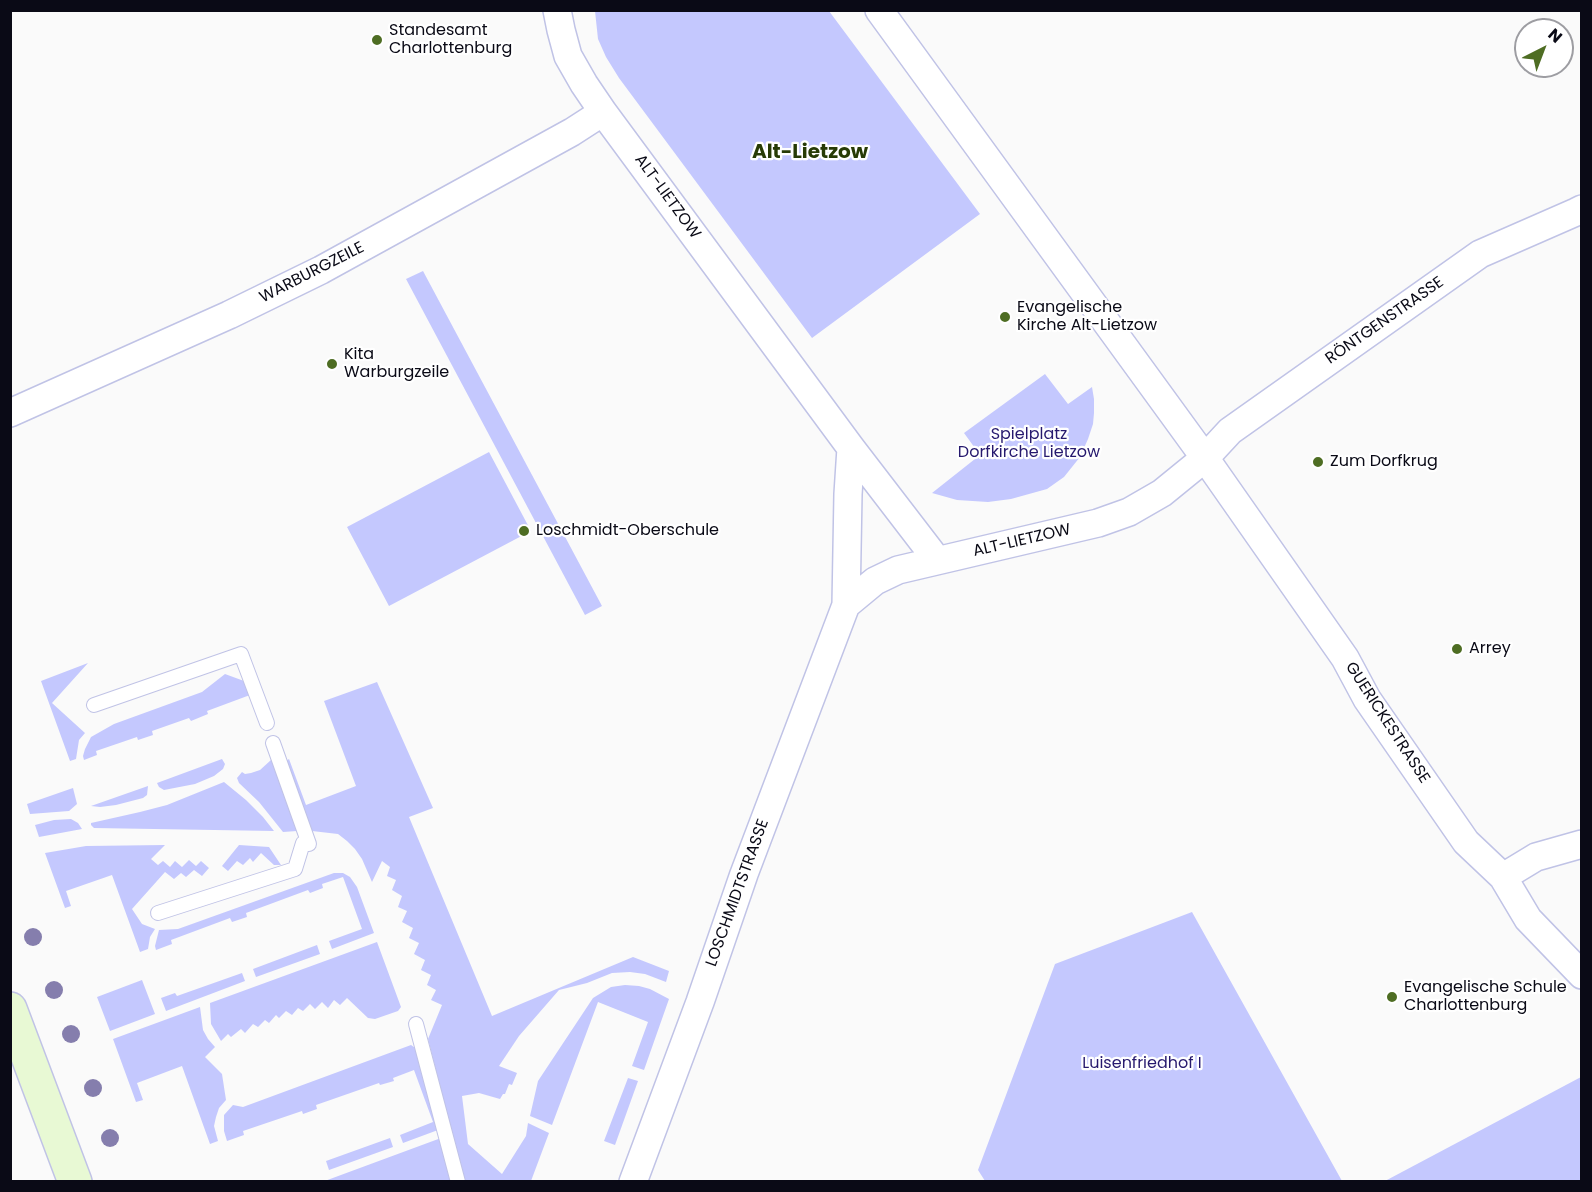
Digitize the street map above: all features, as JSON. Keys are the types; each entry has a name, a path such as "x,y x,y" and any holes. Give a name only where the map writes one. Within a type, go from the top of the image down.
{"main road":[{"path":"10,1009 75,1182"}],"street":[{"name":"ALT-LIETZOW","path":"557,10 568,56 603,112 851,448 937,560 1098,523 1129,512 1162,493 1205,458"},
{"path":"879,10 1205,458"},
{"name":"WARBURGZEILE","path":"10,413 229,315 321,270 572,132 603,112"},
{"name":"RÖNTGENSTRASSE","path":"1205,458 1230,431 1480,254 1581,208"},
{"name":"LOSCHMIDTSTRASSE","path":"633,1182 700,1002 744,874 846,604 851,448"},
{"name":"GUERICKESTRASSE","path":"1205,458 1345,658 1367,699 1459,832 1503,876 1528,919 1581,975"},
{"path":"846,604 875,581 898,570 937,560"},
{"path":"1503,876 1536,857 1581,843"}],"lane":[{"path":"94,705 240,654 267,723"},
{"path":"158,913 295,869 306,843 273,743"},
{"path":"416,1024 458,1182"}],"green space":[{"path":"595,11 829,11 980,214 812,338 619,78 598,39"},
{"path":"423,271 602,606 585,615 406,279"},
{"name":"Spielplatz Dorfkirche Lietzow","path":"1045,374 1068,404 1092,387 1093,424 1080,457 1064,477 1047,489 1011,499 988,502 957,500 932,493 980,455 964,433"},
{"path":"489,452 531,531 389,606 347,527"},
{"path":"88,663 52,703 85,733 79,740 76,759 70,761 41,681"},
{"path":"225,674 244,681 250,695 207,711 208,714 191,721 189,718 152,731 153,735 138,740 137,737 96,751 97,755 84,760 85,749 91,737 114,724 202,692"},
{"path":"377,682 433,808 409,817 492,1016 633,957 669,971 666,982 645,974 612,973 587,983 559,990 519,1036 499,1066 517,1073 505,1094 500,1099 479,1093 462,1096 468,1144 502,1174 526,1136 528,1123 549,1133 531,1181 464,1181 428,1039 442,1005 431,1000 436,990 427,985 431,975 421,970 425,960 414,954 419,943 409,938 413,928 402,922 407,911 398,907 402,896 392,890 396,880 387,876 390,867 382,861 372,882 362,859 347,841 338,834 312,831 286,761 289,759 306,805 356,786 324,701"},
{"path":"222,759 225,764 223,769 214,776 195,784 164,790 157,783"},
{"path":"271,760 275,763 297,831 283,832 237,778 242,772 245,774 260,770"},
{"path":"224,782 246,800 274,831 94,828 91,825 91,823 167,805"},
{"path":"148,786 147,795 143,798 116,805 91,806"},
{"path":"73,788 77,804 69,811 30,814 27,804"},
{"path":"71,819 82,829 39,837 35,825 54,820"},
{"path":"165,845 151,859 158,865 163,861 170,867 175,861 182,867 189,860 196,866 201,861 209,868 202,876 194,870 186,877 181,873 174,879 165,872 132,909 142,924 155,929 150,937 148,949 140,952 112,875 66,891 71,906 65,908 45,853 86,846"},
{"path":"239,845 269,847 281,865 274,865 261,853 253,862 250,858 243,865 237,861 228,871 222,866"},
{"path":"334,873 343,873 350,877 357,887 374,933 332,949 329,941 362,929 343,877 322,884 323,888 310,893 308,890 246,913 247,917 232,922 230,918 171,940 172,944 156,950 159,930 178,929"},
{"name":"Luisenfriedhof I","path":"1192,912 1342,1181 985,1181 978,1170 1055,964"},
{"path":"377,942 401,1007 398,1011 375,1019 368,1018 347,998 340,1005 334,1000 328,1008 322,1002 315,1009 310,1004 303,1011 298,1008 292,1015 286,1011 279,1018 276,1015 269,1023 265,1020 258,1027 253,1024 245,1033 241,1029 231,1037 228,1034 221,1041 211,1024 210,1003"},
{"path":"317,945 320,954 256,977 253,969"},
{"path":"242,973 245,981 166,1011 161,998 175,993 177,996"},
{"path":"142,980 155,1014 110,1031 97,997"},
{"path":"625,985 650,989 669,999 644,1070 632,1066 648,1022 598,1002 552,1125 530,1116 538,1081 593,998 611,987"},
{"path":"200,1007 203,1030 215,1047 205,1057 222,1074 226,1100 219,1108 214,1126 218,1141 210,1144 182,1066 137,1083 143,1100 136,1102 113,1039"},
{"path":"411,1045 418,1050 438,1130 403,1143 400,1135 433,1122 414,1070 393,1078 394,1081 380,1085 379,1083 316,1105 317,1109 303,1114 302,1111 243,1131 244,1135 227,1141 224,1131 224,1115 233,1105 243,1107"},
{"path":"1581,1077 1581,1181 1385,1181"},
{"path":"628,1078 638,1081 615,1145 604,1141"},
{"path":"390,1138 393,1147 329,1170 326,1161"},
{"path":"441,1138 456,1182 322,1182"}],"place":[{"name":"Standesamt Charlottenburg","path":"377,40"},
{"name":"Evangelische Kirche Alt-Lietzow","path":"1005,317"},
{"name":"Kita Warburgzeile","path":"332,364"},
{"name":"Zum Dorfkrug","path":"1318,462"},
{"name":"Loschmidt-Oberschule","path":"524,531"},
{"name":"Arrey","path":"1457,649"},
{"name":"Evangelische Schule Charlottenburg","path":"1392,997"}],"district":[{"name":"Alt-Lietzow","path":"810,153"}]}
